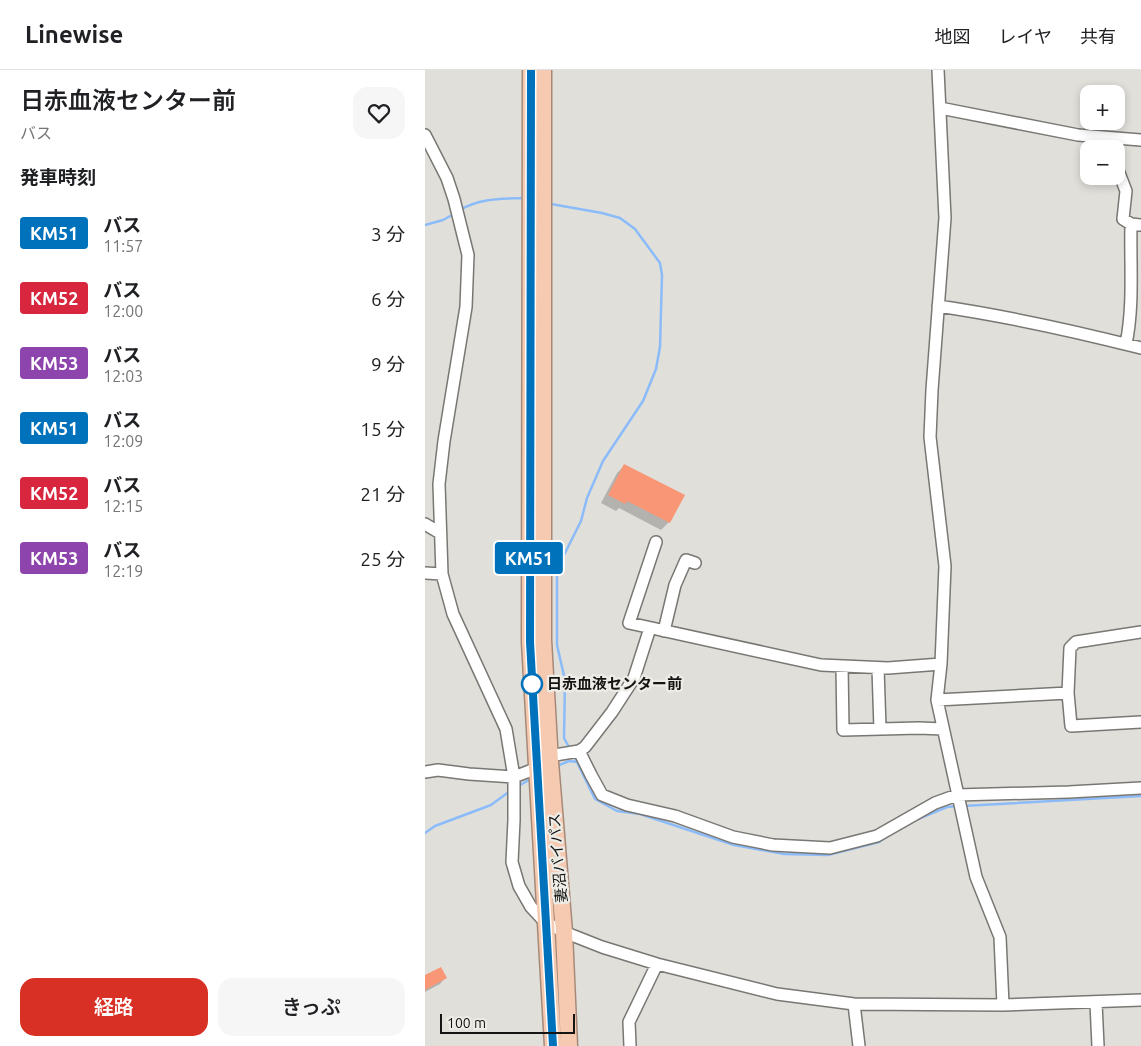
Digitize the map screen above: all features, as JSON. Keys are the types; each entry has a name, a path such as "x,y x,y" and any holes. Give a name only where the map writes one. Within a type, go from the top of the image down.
{"highway":[{"name":"妻沼バイパス","path":"531,70 530,642 547,766 564,932 569,1046"},
{"name":"妻沼バイパス","path":"543,70 543,640 547,766 545,922 553,1046"}],"street":[{"path":"938,70 945,218 931,390 930,437 945,566 941,664 937,700 976,877 1000,937 1003,1006"},
{"path":"940,108 1097,140"},
{"path":"425,135 447,178 456,205 468,255 466,307 444,441 439,484 442,574 453,614 506,729 514,780 512,862 519,886 531,907 545,922 564,932 602,946 657,964 777,994 854,1004 1003,1006 1141,1000"},
{"path":"1125,142 1141,140"},
{"path":"1124,185 1126,191 1123,219 1136,224 1130,270 1137,292 1126,344"},
{"path":"938,306 1087,334 1141,348"},
{"path":"425,524 440,533"},
{"path":"656,542 629,623 821,665 878,668 941,664"},
{"path":"664,631 675,585 686,560 695,563"},
{"path":"425,573 442,574"},
{"path":"425,772 438,770 514,780 585,747 612,712 634,678 650,628"},
{"path":"1141,632 1076,642 1070,648 1069,693 1071,726 1141,722"},
{"path":"842,666 843,730 943,729"},
{"path":"878,668 880,729"},
{"path":"937,700 1069,693"},
{"path":"578,751 602,795 627,805 675,816 733,837 773,845 830,848 877,836 935,803 957,795 1141,788"},
{"path":"630,1046 629,1022 657,964"},
{"path":"1096,1003 1098,1046"},
{"path":"854,1004 859,1046"}],"building":[{"path":"624,464 685,495 670,523 627,501 625,504 608,495"},
{"path":"441,967 447,978 425,990 425,975"}],"waterway":[{"path":"460,210 483,201 523,198"},
{"path":"551,204 620,218 635,229 660,263 662,275 660,347 656,369 643,401 603,461 587,498 581,521 557,569 557,645 565,680 564,738 570,749"},
{"path":"425,225 443,220 454,214"},
{"path":"574,756 595,799 617,811 640,814 734,845 784,854 828,855 879,842 889,835"},
{"path":"557,766 569,761 577,762"},
{"path":"517,787 532,778"},
{"path":"425,833 435,826 491,805 510,791"},
{"path":"963,806 1141,796"},
{"path":"918,819 947,807 957,806"}],"bus line":[{"name":"KM51","path":"531,70 530,642 553,1046"}],"place":[{"name":"日赤血液センター前","path":"532,684"}]}
